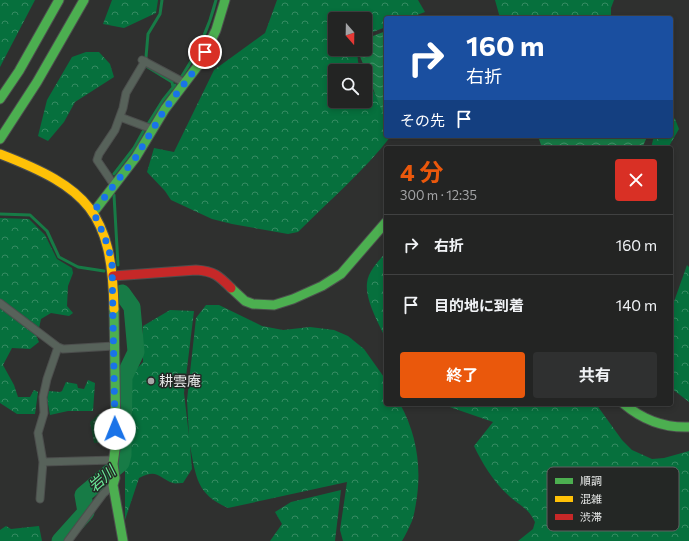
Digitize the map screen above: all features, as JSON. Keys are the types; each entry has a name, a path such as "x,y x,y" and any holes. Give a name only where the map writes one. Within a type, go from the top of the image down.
{"main road":[{"path":"0,99 19,71 59,0"},
{"path":"0,139 63,40 84,0"},
{"path":"93,212 136,157 165,109 200,63 216,30 225,0"},
{"path":"0,154 49,175 76,194 88,204 104,233 109,249 113,276 116,442 113,462 114,482 123,541"},
{"path":"113,276 196,270 208,271 217,275 245,301 253,304 274,305 293,299 322,286 341,274 384,224"},
{"path":"627,406 636,413 657,423 680,428 689,427"}],"street":[{"path":"114,185 97,160 99,154 115,130 126,94 143,60 185,83"},
{"path":"120,117 152,129"},
{"path":"0,303 58,347 63,349 114,346"},
{"path":"40,499 43,462 38,433 44,413 43,397 47,379 58,347"},
{"path":"43,462 113,462"},
{"path":"68,541 103,494 114,482"}],"shaded area":[{"path":"99,414 106,414 107,442 94,443 90,422"}],"green space":[{"path":"0,0 35,0 0,67"},
{"path":"112,0 158,0 156,13 124,28 103,24"},
{"path":"277,0 418,0 425,12 414,16 384,16 384,28 372,32 372,12 328,12 328,56 358,56 359,64 328,64 328,108 372,108 372,88 384,111 384,138 389,138 358,174 298,232 288,234 212,219 171,200 165,191 147,172 154,148 174,152 214,70 265,33"},
{"path":"495,0 614,0 611,8 611,16 499,16"},
{"path":"86,52 99,52 110,64 114,77 75,102 64,122 48,141 38,136 47,100 72,57"},
{"path":"673,117 679,129 669,146 652,146 654,138 673,138"},
{"path":"0,218 29,219 45,235 57,259 72,268 73,273 68,286 67,306 73,313 69,316 51,313 41,319 39,328 0,299"},
{"path":"384,254 384,335 373,312 368,297 367,283 369,274"},
{"path":"687,265 689,267 689,402 673,390 673,304"},
{"path":"206,305 219,305 262,326 283,330 310,327 334,330 348,336 364,349 384,377 384,406 401,406 411,427 417,452 418,490 414,515 402,541 343,541 340,530 347,482 228,508 217,503 203,490 196,475 190,446 192,469 183,483 174,483 154,474 145,475 139,478 125,520 125,466 129,377 143,362 143,326 170,310 194,311 184,393 189,436 187,400 196,318"},
{"path":"0,307 35,333 39,342 30,349 12,348 3,365 14,385 18,397 30,397 34,390 38,392 35,414 17,414 0,403"},
{"path":"88,380 95,383 93,411 68,411 50,415 47,399 49,391 62,391 66,382 77,384 78,388 84,389"},
{"path":"447,406 597,406 622,440 632,450 652,459 664,458 689,451 689,541 518,541 533,529 535,522 526,509 511,498 497,483 484,465 474,446 493,422"},
{"path":"341,490 335,541 270,541 282,524 275,512 291,502"},
{"path":"6,526 11,529 39,526 42,541 0,541 0,530"}],"water":[{"path":"384,32 384,116 372,86 372,64 363,64 360,56 372,56 372,36"},
{"path":"539,138 647,138 643,146 541,146"}],"waterway":[{"path":"146,57 148,34 160,14 162,0"},
{"path":"182,76 202,40 216,0"},
{"path":"146,66 172,82 173,87"},
{"path":"148,124 163,100 175,85"},
{"path":"114,174 134,148 144,130"},
{"path":"114,195 118,265"},
{"name":"岩川","path":"0,214 30,215 47,231 59,257 78,267 104,271"},
{"name":"岩川","path":"60,541 86,512 83,495 121,463 123,455 124,377 136,352 132,307 122,293"}],"traffic: fast":[{"path":"0,99 19,71 59,0"},
{"path":"0,139 37,82 84,0"},
{"path":"93,213 136,157 165,109 200,63 216,30 225,0"},
{"path":"231,288 245,301 253,304 274,305 293,299 322,286 341,274 384,224"},
{"path":"114,309 116,442 113,464 115,478 113,485 123,541"},
{"path":"626,406 646,419 654,422 671,426 689,427"}],"traffic: slow":[{"path":"0,154 30,166 55,179 74,192 89,208 100,226 108,249 112,276 114,309"}],"traffic: jam":[{"path":"113,276 196,270 216,275 231,288"}],"place":[{"name":"耕雲庵","path":"151,381"}],"route":[{"path":"115,429 114,306 112,265 104,233 93,212 136,157 165,109 200,63 205,52"}]}
